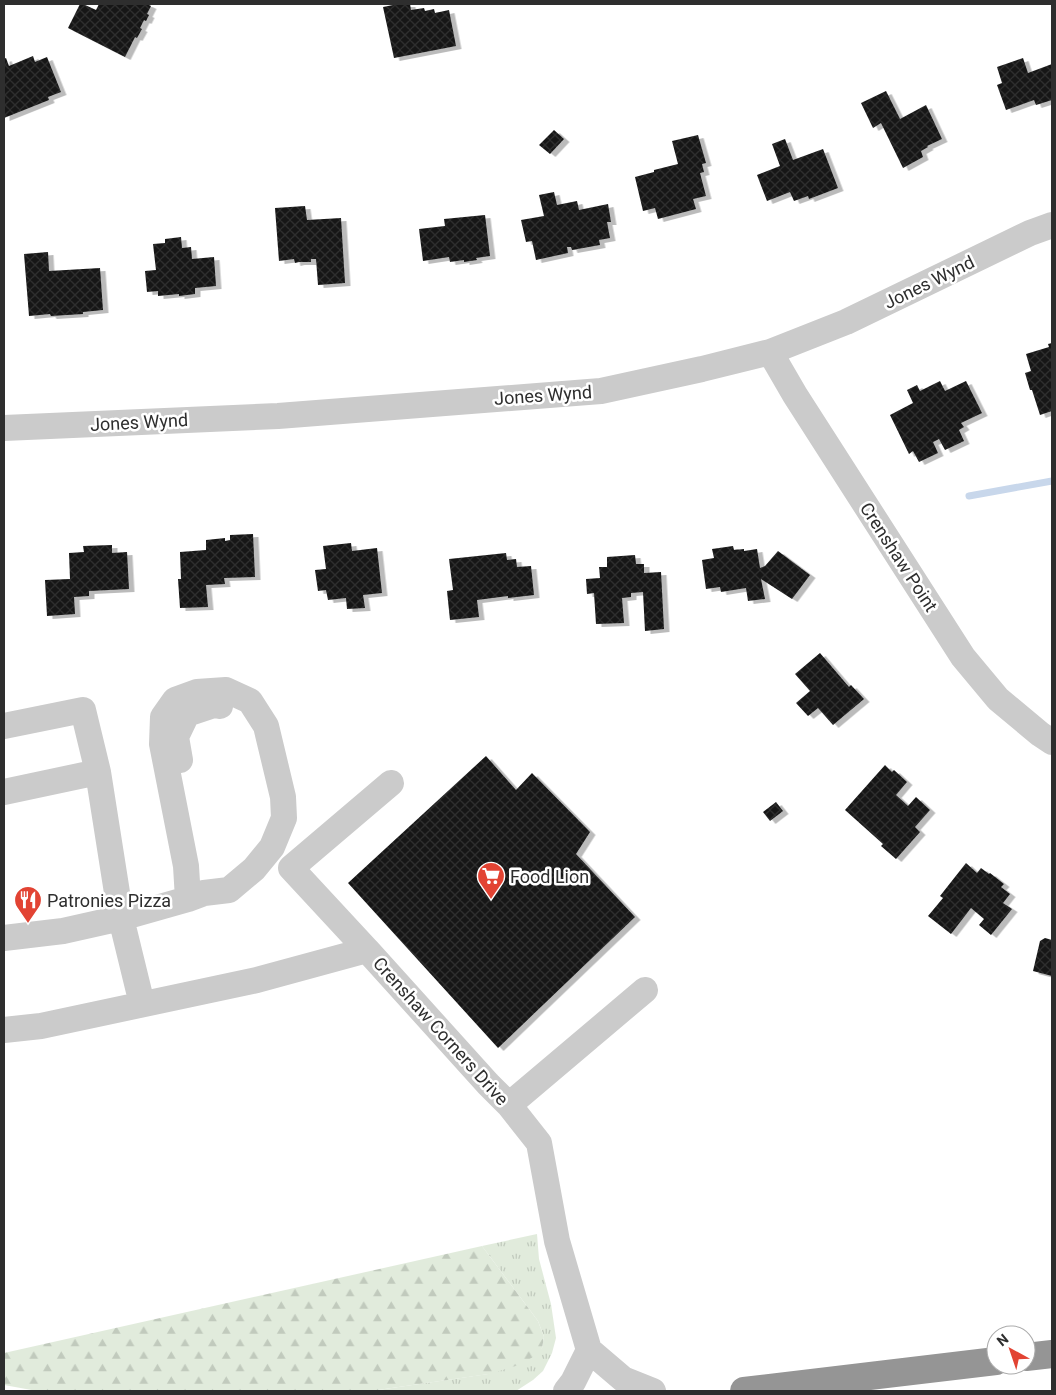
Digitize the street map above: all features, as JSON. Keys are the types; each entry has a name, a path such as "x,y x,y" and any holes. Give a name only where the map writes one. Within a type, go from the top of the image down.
{"highway":[{"path":"1036,1356 1052,1354"},
{"path":"744,1391 986,1362"}],"street":[{"name":"Jones Wynd","path":"4,428 278,416 601,391 770,352 846,322 1052,225"},
{"name":"Crenshaw Point","path":"770,352 794,395 963,657 998,699 1052,742"},
{"path":"4,938 63,930 121,918 196,896 229,890 254,869 272,847 284,818 283,797 266,726 250,701 226,690 196,692 175,700 162,717 162,744 186,866 196,896"},
{"path":"186,866 198,849 176,737 187,714 214,705 234,708 249,716 261,761 268,809 266,829 253,851 238,866 196,896"},
{"path":"4,726 83,710 98,772 121,918 142,1004"},
{"path":"4,792 98,772"},
{"path":"292,868 391,783"},
{"path":"272,847 367,950"},
{"name":"Crenshaw Corners Drive","path":"4,1030 41,1026 256,980 367,950 509,1105 539,1143 556,1241 589,1350"},
{"path":"509,1105 645,990"},
{"path":"566,1391 573,1382 589,1350 623,1379 653,1391"}],"green space":[{"path":"537,1234 539,1259 551,1304 556,1338 552,1353 543,1371 516,1391 371,1391 488,1374 542,1348 544,1337 538,1321 482,1246"},
{"path":"482,1246 538,1321 544,1337 542,1348 533,1357 519,1365 489,1374 371,1391 37,1391 4,1385 4,1353"}],"building":[{"path":"80,4 96,10 99,4 147,4 151,6 146,21 144,20 140,28 142,29 137,38 135,37 125,57 68,28"},
{"path":"410,4 411,10 424,8 425,11 434,9 435,13 449,10 456,46 394,58 383,7"},
{"path":"33,56 35,62 47,57 61,92 48,97 49,100 4,118 4,59 6,58 9,66"},
{"path":"1023,58 1028,73 1052,64 1052,100 1036,105 1034,100 1006,110 997,85 1002,83 997,67"},
{"path":"886,91 900,119 926,105 942,139 927,146 921,151 923,157 903,168 881,123 873,128 861,103"},
{"path":"554,130 564,139 550,154 539,145"},
{"path":"698,135 706,163 702,164 704,172 700,173 706,196 693,199 696,209 658,219 655,208 643,211 635,177 678,164 672,141"},
{"path":"785,139 793,160 823,149 838,188 809,199 808,196 794,201 790,192 767,201 757,175 780,166 772,144"},
{"path":"554,192 557,205 577,201 579,210 608,204 611,222 607,222 610,238 599,240 600,245 572,250 571,247 567,247 568,253 536,260 532,241 526,242 521,220 544,216 539,195"},
{"path":"305,206 307,220 341,218 345,283 318,285 316,259 311,259 311,262 295,263 294,259 279,261 275,208"},
{"path":"485,215 490,256 464,262 464,260 450,262 449,257 423,261 419,229 445,226 444,219"},
{"path":"181,237 182,248 191,247 192,259 214,257 216,286 195,288 195,294 179,296 179,294 158,296 158,291 147,292 145,271 156,270 153,244 165,243 165,239"},
{"path":"48,252 49,271 100,268 103,310 83,312 83,314 29,316 24,254"},
{"path":"1052,343 1052,411 1040,415 1025,373 1031,371 1026,354 1049,347 1048,344"},
{"path":"940,381 945,391 966,381 982,413 961,423 964,427 959,430 964,441 945,450 939,439 933,442 938,453 919,462 913,451 909,454 890,415 913,403 907,390 917,385 920,391"},
{"path":"253,534 255,577 224,578 225,584 206,585 208,607 180,608 178,579 181,579 180,552 206,550 206,540 225,538 225,541 230,540 230,535"},
{"path":"351,543 352,551 377,548 382,593 363,595 365,608 347,609 346,598 328,600 326,590 318,591 315,570 326,569 323,546"},
{"path":"112,545 112,553 127,552 129,589 89,591 89,596 74,597 75,614 47,616 45,580 70,579 69,553 84,552 83,546"},
{"path":"733,546 734,550 757,549 760,568 765,566 778,551 810,575 792,599 761,579 765,599 748,601 746,588 721,592 720,587 706,589 702,560 714,558 712,549"},
{"path":"506,553 507,560 516,559 517,567 531,566 534,595 477,600 479,617 450,620 447,591 453,590 449,559"},
{"path":"635,555 636,564 644,564 644,573 661,572 664,629 645,631 643,592 631,593 631,597 622,598 624,623 596,624 594,593 587,594 586,579 600,578 599,567 607,567 607,557"},
{"path":"820,653 849,687 851,685 864,699 833,725 818,708 808,716 796,703 810,691 795,674"},
{"name":"Food Lion","path":"486,756 516,790 532,773 590,832 576,854 635,917 498,1048 348,883"},
{"path":"885,765 892,772 894,770 907,782 896,795 908,806 916,797 930,810 915,827 920,832 896,859 881,846 883,844 845,810"},
{"path":"776,802 783,811 770,821 763,812"},
{"path":"966,863 977,873 981,868 990,873 1004,884 1001,887 1010,894 1003,903 1012,909 991,935 979,925 984,919 971,908 951,934 928,916 943,898 940,896"},
{"path":"1045,938 1052,940 1052,976 1033,971 1040,941"}],"waterway":[{"path":"969,496 1052,481"}],"place":[{"name":"Food Lion","path":"491,900"},
{"name":"Patronies Pizza","path":"28,924"}]}
